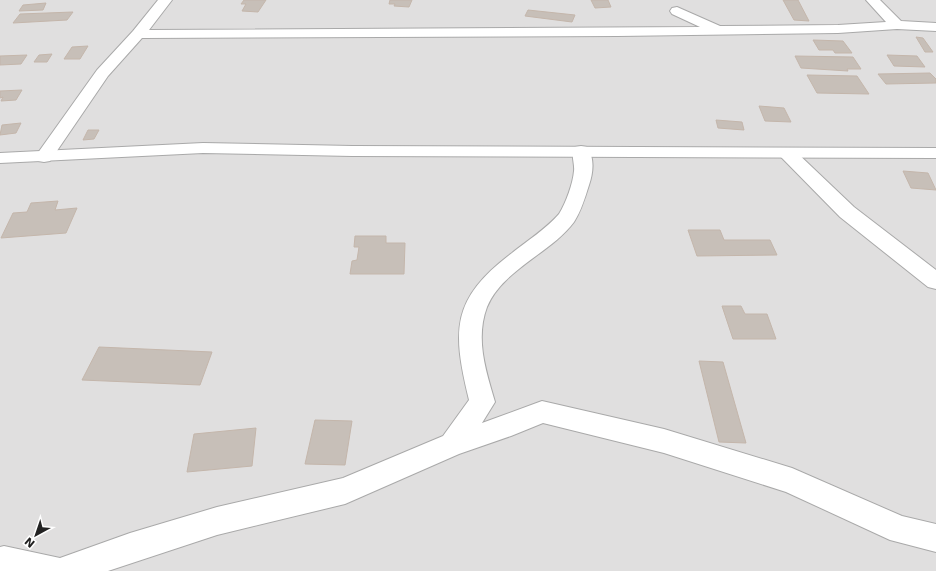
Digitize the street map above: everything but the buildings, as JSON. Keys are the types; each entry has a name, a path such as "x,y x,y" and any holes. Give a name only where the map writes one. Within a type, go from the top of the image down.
{"street":[{"path":"44,157 102,73 138,34 165,0"},
{"path":"873,0 897,25"},
{"path":"661,30 674,23 677,5 719,30"},
{"path":"138,34 719,30 838,28 897,25 936,27"},
{"path":"0,158 203,148 936,153"},
{"path":"452,444 482,402 471,357 471,324 482,293 503,270 536,246 565,219 576,197 584,169 581,151"},
{"path":"788,153 847,212 936,281"},
{"path":"66,571 130,548 217,521 345,491 452,444 502,428 542,412 664,441 792,481 900,530 936,538"},
{"path":"0,562 4,561 54,571"}],"shaded area":[{"path":"0,0 936,0 936,571 0,571"}]}
